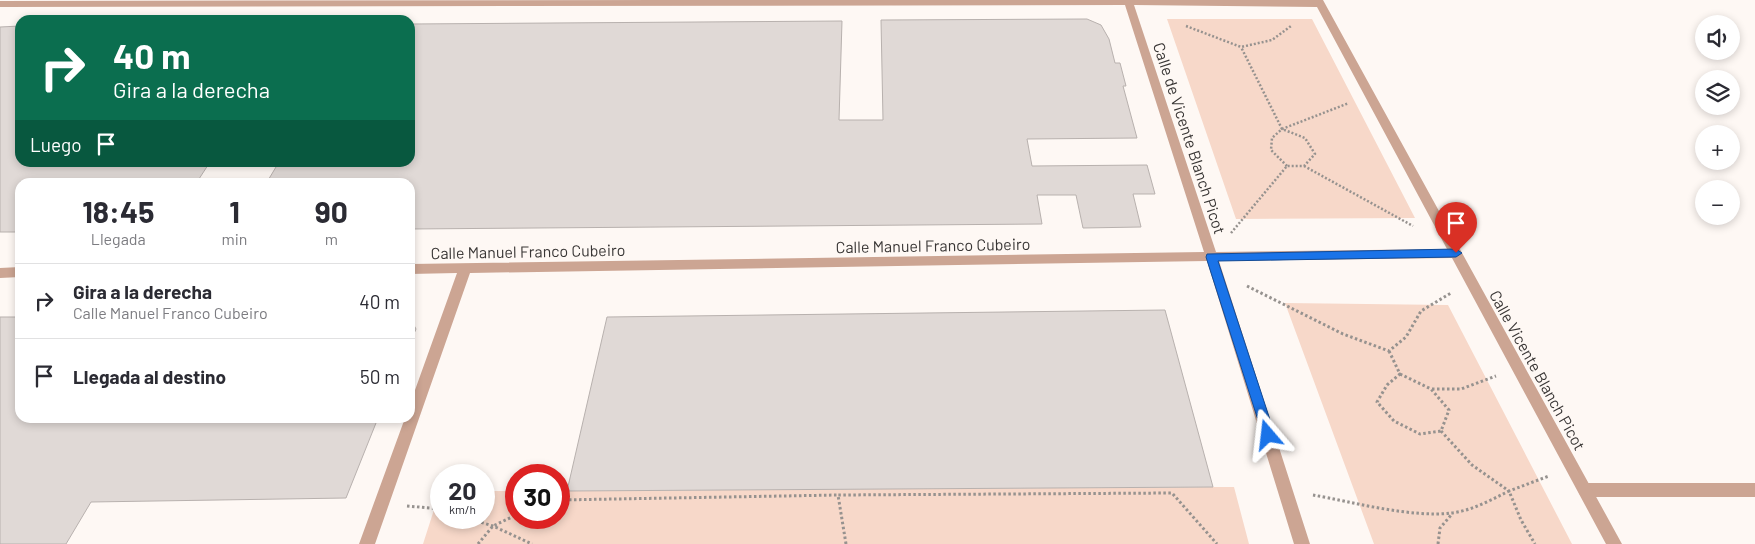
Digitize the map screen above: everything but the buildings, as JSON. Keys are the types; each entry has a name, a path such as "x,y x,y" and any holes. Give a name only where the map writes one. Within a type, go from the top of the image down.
{"street":[{"name":"Calle de Vicente Blanch Picot","path":"1128,1 1216,270 1302,544"},
{"path":"0,4 1319,2"},
{"name":"Calle Vicente Blanch Picot","path":"1319,2 1614,544"},
{"name":"Calle Manuel Franco Cubeiro","path":"415,269 1456,253"},
{"path":"415,410 465,269"},
{"path":"0,273 15,272"},
{"path":"367,544 410,423"},
{"path":"1585,490 1755,490"}],"path":[{"path":"1241,47 1282,129 1306,138 1315,154 1304,166"},
{"path":"1369,93 1329,112 1282,129 1272,138 1271,150 1287,166 1304,166 1415,228"},
{"path":"1211,257 1287,166"},
{"path":"1216,270 1344,334 1389,352 1400,374 1431,389 1450,410 1441,431"},
{"path":"1389,352 1406,337 1421,311 1471,280"},
{"path":"1431,389 1461,389 1518,368"},
{"path":"1400,374 1387,385 1377,402 1394,421 1420,434 1441,431"},
{"path":"1441,431 1457,453 1487,479 1510,491 1521,520 1535,544"},
{"path":"1285,490 1386,508 1424,513 1452,514 1572,467"},
{"path":"570,500 838,495 1172,493 1217,544"},
{"path":"838,495 846,544"},
{"path":"381,506 430,507"},
{"path":"1438,544 1440,528 1452,514"},
{"path":"495,527 532,544"},
{"path":"478,544 490,529"}],"shaded area":[{"path":"1167,19 1312,19 1415,218 1236,219"},
{"path":"1285,303 1448,305 1572,544 1374,544"},
{"path":"1234,487 1249,544 423,544 430,522 430,529 495,529 495,491 505,491 505,529 570,529 570,491"}],"route":[{"path":"1268,435 1211,257 1456,253"}]}
